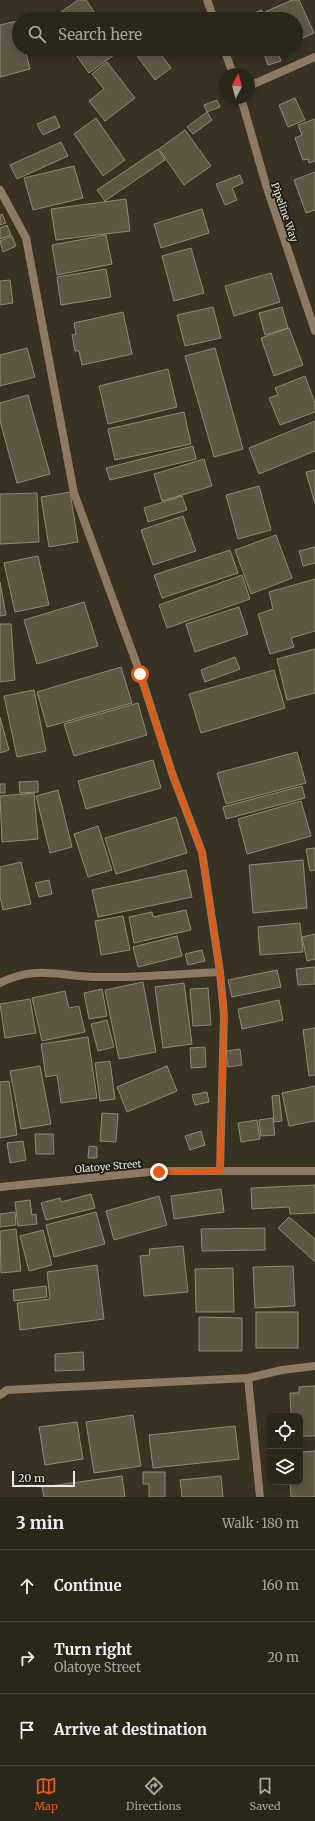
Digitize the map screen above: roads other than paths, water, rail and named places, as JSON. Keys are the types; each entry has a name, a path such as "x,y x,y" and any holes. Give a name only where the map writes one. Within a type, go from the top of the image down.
{"street":[{"path":"207,0 211,12"},
{"path":"227,56 231,68"},
{"path":"255,83 315,57"},
{"name":"Pipeline Way","path":"243,104 266,185 315,331"},
{"path":"0,190 26,238 74,493 140,674 173,776 202,852 220,972 224,1015 220,1171"},
{"path":"0,983 10,978 42,971 95,977 220,972"},
{"name":"Olatoye Street","path":"0,1187 159,1172 315,1171"},
{"path":"0,1395 7,1390 248,1378 282,1370 315,1366"},
{"path":"248,1378 260,1497"}]}
